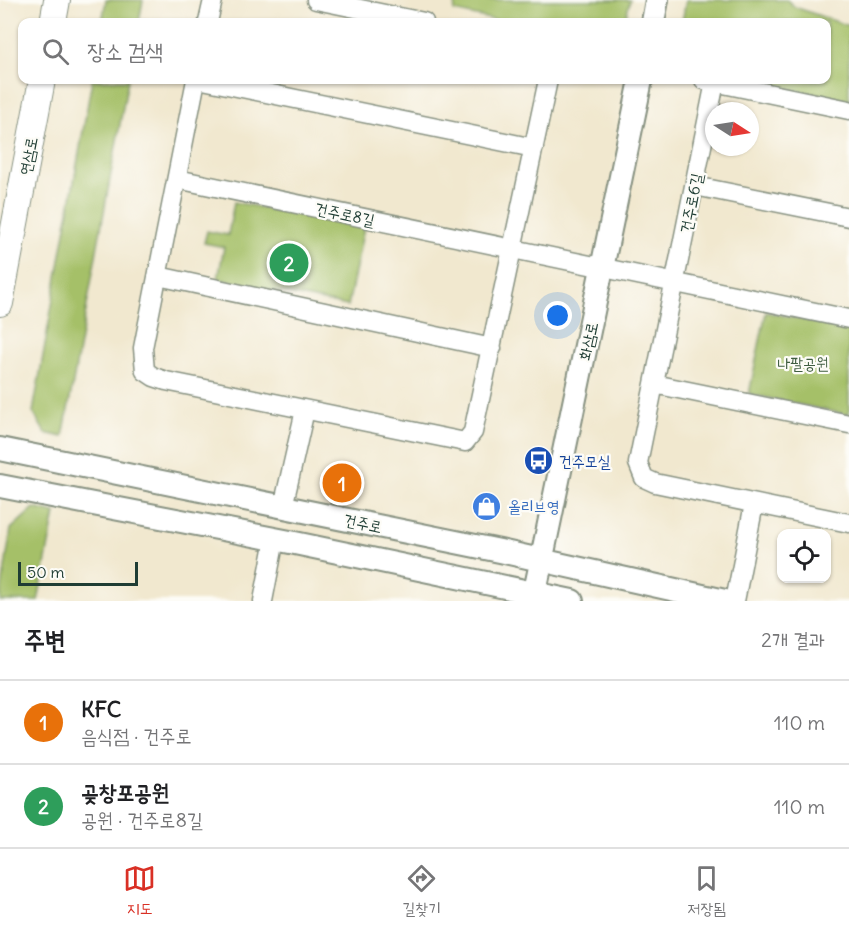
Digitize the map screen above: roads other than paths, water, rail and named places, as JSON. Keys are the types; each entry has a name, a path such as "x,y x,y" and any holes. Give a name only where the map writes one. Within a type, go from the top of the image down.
{"main road":[{"path":"54,18 57,0"},
{"name":"연삼로","path":"0,303 41,84"}],"street":[{"path":"209,18 213,0"},
{"path":"316,0 404,18"},
{"path":"654,18 657,0"},
{"path":"195,84 143,348 144,366 148,374 166,381 465,441 473,432 547,84"},
{"path":"222,84 534,148"},
{"name":"화삼로","path":"534,597 640,84"},
{"name":"건주로6길","path":"709,84 695,186 638,463 644,478 754,504 849,523"},
{"name":"건주로6길","path":"723,84 849,110"},
{"name":"건주로8길","path":"177,179 675,282"},
{"path":"695,186 849,217"},
{"path":"158,276 492,348"},
{"path":"675,282 849,319"},
{"path":"654,384 849,424"},
{"path":"283,507 304,410"},
{"name":"건주로","path":"0,449 542,560 725,601"},
{"name":"건주로","path":"0,486 275,539 534,597 572,601"},
{"path":"735,601 754,504"},
{"path":"263,601 275,539"}],"place":[{"name":"곶창포공원","path":"289,263"},
{"name":"건주모실","path":"538,461"},
{"name":"KFC","path":"342,483"},
{"name":"올리브영","path":"487,506"}],"park label":[{"name":"나팔공원","path":"803,363"}]}
